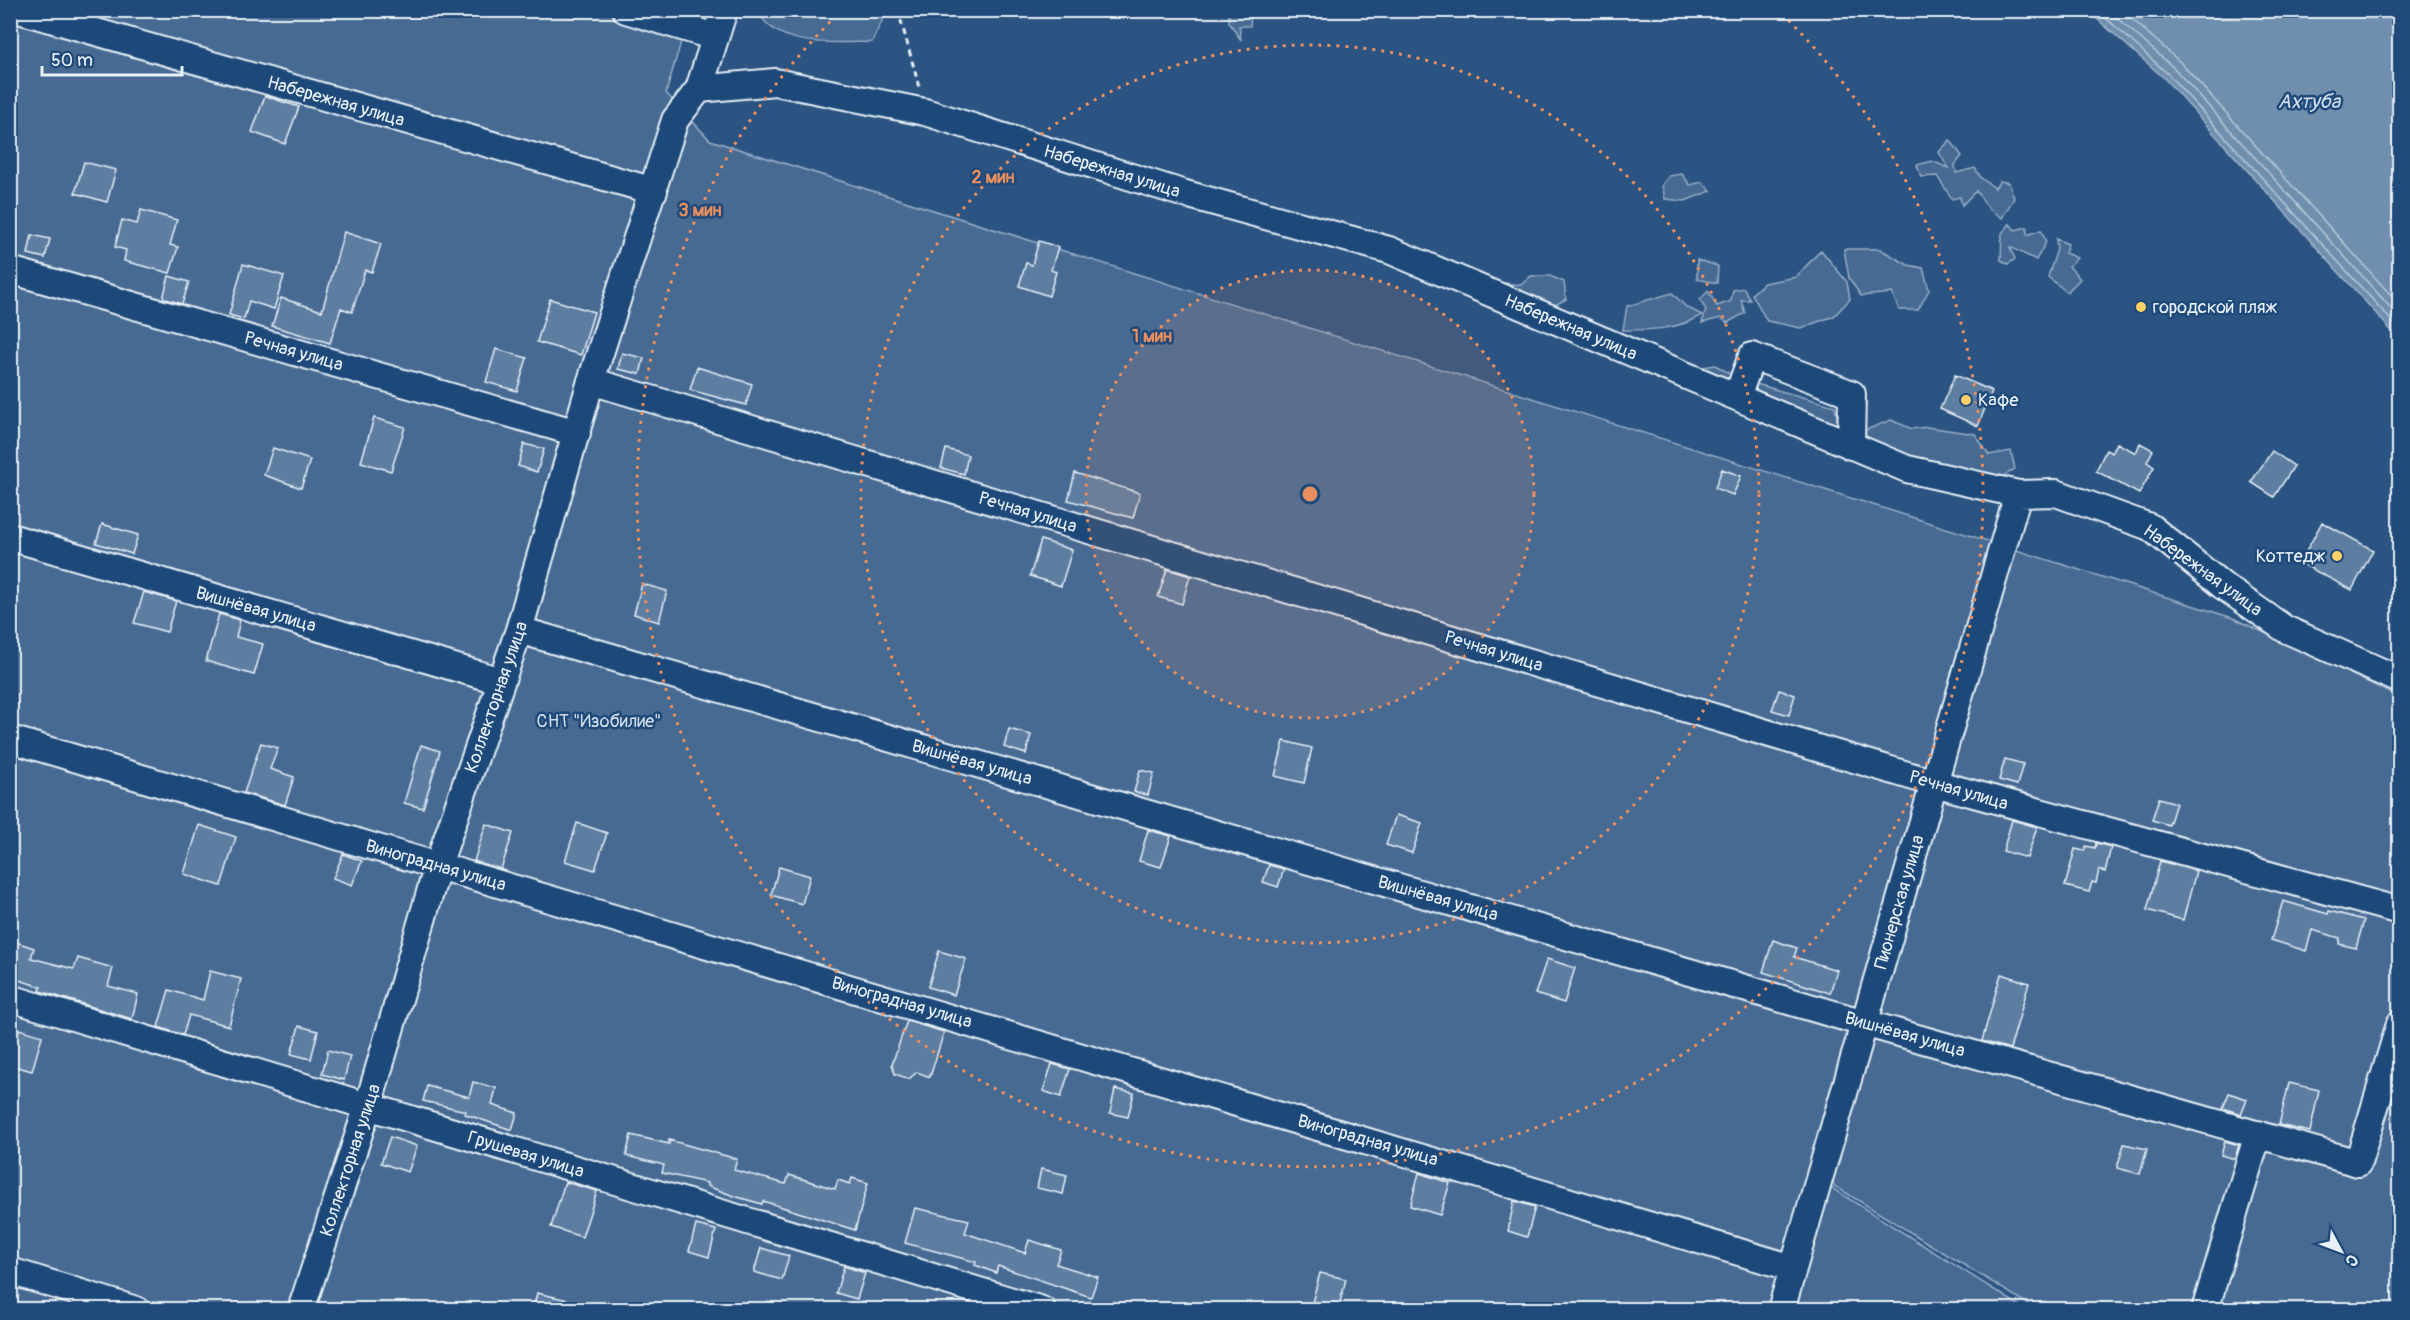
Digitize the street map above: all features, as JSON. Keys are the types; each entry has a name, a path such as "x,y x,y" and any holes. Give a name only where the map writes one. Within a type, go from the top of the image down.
{"street":[{"name":"Набережная улица","path":"19,10 654,191"},
{"path":"626,10 715,37"},
{"path":"699,89 724,10"},
{"name":"Набережная улица","path":"699,89 776,82 925,112 1182,192 1389,250 1907,469 2018,494 2056,492 2150,527 2223,586 2285,629 2400,680"},
{"name":"Коллекторная улица","path":"301,1310 368,1106 438,865 519,630 591,381 675,120 699,89"},
{"name":"Речная улица","path":"10,270 577,433"},
{"path":"1737,397 1752,356 1852,394 1851,446"},
{"name":"Речная улица","path":"591,381 1934,783 2400,910"},
{"name":"Пионерская улица","path":"1781,1310 2018,494"},
{"name":"Вишнёвая улица","path":"10,537 501,681"},
{"name":"Вишнёвая улица","path":"519,630 1864,1023 2358,1162 2400,1024"},
{"name":"Виноградная улица","path":"10,739 1793,1268"},
{"name":"Грушевая улица","path":"10,998 1042,1310"},
{"path":"2205,1310 2258,1134"},
{"path":"10,1271 136,1310"}],"path":[{"path":"898,10 925,112"}],"green space":[{"name":"СНТ \"Изобилие\"","path":"10,11 690,11 666,93 710,140 2233,618 2399,697 2399,1309 2036,1309 1815,1174 1773,1309 11,1309"},
{"path":"758,11 880,11 883,19 872,42 808,41 779,32 767,24"},
{"path":"1229,11 1251,12 1250,26 1239,26 1241,40 1229,22"},
{"path":"1950,140 1962,156 1955,165 1956,173 1975,168 1981,178 1995,188 2000,181 2009,183 2014,198 2002,218 1989,209 1976,191 1962,205 1960,197 1952,199 1937,176 1921,177 1917,165 1932,161 1948,168 1939,152"},
{"path":"1682,174 1690,185 1702,182 1711,191 1685,201 1665,199 1662,185 1669,176"},
{"path":"2010,224 2015,230 2027,227 2027,235 2041,230 2046,242 2036,260 2010,247 2015,259 2008,264 2001,260 2002,233"},
{"path":"2056,239 2068,244 2065,253 2077,258 2069,266 2080,279 2067,292 2048,277 2057,249"},
{"path":"1844,249 1880,249 1908,265 1923,268 1929,290 1918,310 1899,310 1892,293 1861,296 1849,278"},
{"path":"1821,250 1847,282 1850,299 1834,316 1801,328 1767,321 1752,294 1764,283 1796,277"},
{"path":"1697,260 1718,266 1717,283 1697,279"},
{"path":"1531,276 1550,276 1564,282 1566,299 1548,309 1493,287 1505,283 1521,285"},
{"path":"1744,288 1750,300 1741,300 1745,313 1727,323 1721,318 1702,323 1706,310 1700,300 1708,291 1717,306 1731,301 1733,290"},
{"path":"1672,293 1686,307 1702,315 1674,326 1623,330 1627,306"},
{"path":"1715,365 1736,377 1733,390 1698,368"},
{"path":"1756,384 1835,406 1840,433 1755,398"},
{"path":"1891,420 1912,429 1927,427 1975,434 1989,455 2011,451 2015,469 1999,479 1911,464 1862,442 1863,431"},
{"path":"1830,1187 2025,1309 1793,1310"}],"water":[{"name":"Ахтуба","path":"2088,11 2399,11 2399,339 2164,78"}],"building":[{"path":"265,96 299,107 285,144 252,132"},
{"path":"84,162 116,170 107,202 75,193"},
{"path":"141,210 177,220 170,245 178,247 170,273 124,261 126,250 115,247 122,220 137,224"},
{"path":"344,232 381,244 372,272 365,270 352,312 341,308 330,343 272,326 281,298 322,311"},
{"path":"32,235 50,239 45,258 28,254"},
{"path":"1039,241 1058,247 1051,270 1056,272 1049,296 1019,286 1026,263 1032,265"},
{"path":"243,264 284,276 274,309 249,301 244,319 229,315"},
{"path":"169,276 189,282 182,304 163,298"},
{"path":"550,299 594,312 581,355 537,342"},
{"path":"496,349 527,358 517,391 486,382"},
{"path":"622,353 644,358 640,374 618,369"},
{"path":"697,367 752,384 746,405 690,390"},
{"name":"Кафе","path":"1955,375 1992,391 1978,426 1940,409"},
{"path":"374,418 405,427 391,471 361,462"},
{"path":"2117,443 2136,453 2140,443 2153,450 2147,462 2154,467 2139,494 2096,471 2106,450 2112,453"},
{"path":"524,444 544,449 537,472 518,466"},
{"path":"273,448 310,460 301,488 264,475"},
{"path":"946,449 968,455 964,474 941,468"},
{"path":"2272,451 2294,466 2274,497 2251,482"},
{"path":"1722,469 1741,476 1733,495 1715,488"},
{"path":"1075,473 1140,493 1133,518 1068,500"},
{"name":"Коттедж","path":"2322,522 2373,550 2352,590 2300,563"},
{"path":"102,524 138,535 132,554 96,543"},
{"path":"1041,540 1072,550 1061,586 1030,576"},
{"path":"1167,569 1190,576 1182,604 1158,597"},
{"path":"642,584 667,591 659,622 634,614"},
{"path":"144,592 176,601 167,632 134,623"},
{"path":"219,614 240,620 236,637 263,644 254,675 206,661"},
{"path":"1779,690 1795,695 1789,715 1772,710"},
{"path":"1009,729 1031,735 1026,754 1004,747"},
{"path":"1284,741 1312,748 1304,783 1275,776"},
{"path":"261,743 278,748 270,769 294,777 285,805 244,793"},
{"path":"421,745 440,751 423,808 404,803"},
{"path":"2005,759 2023,764 2017,785 1999,780"},
{"path":"1140,770 1154,773 1148,795 1134,792"},
{"path":"2159,798 2176,803 2169,825 2152,820"},
{"path":"1396,815 1422,823 1412,853 1386,845"},
{"path":"2012,820 2037,827 2027,858 2003,851"},
{"path":"577,823 607,833 595,870 565,861"},
{"path":"486,824 513,833 501,869 474,861"},
{"path":"199,825 236,837 221,886 184,874"},
{"path":"1148,830 1171,836 1161,867 1139,861"},
{"path":"2096,843 2111,847 2105,872 2099,870 2096,883 2092,882 2089,892 2065,886 2075,849 2084,851 2086,846 2095,848"},
{"path":"343,854 362,861 352,885 333,878"},
{"path":"2160,861 2196,871 2183,920 2147,910"},
{"path":"1269,865 1284,869 1278,887 1263,882"},
{"path":"779,867 810,876 802,904 771,895"},
{"path":"2283,901 2328,914 2329,911 2364,920 2356,948 2339,944 2340,938 2312,930 2306,951 2271,940"},
{"path":"10,940 34,948 31,958 74,969 78,958 113,968 108,986 138,994 132,1019 40,991 41,987 10,977"},
{"path":"1773,940 1797,948 1794,957 1837,970 1830,993 1763,972"},
{"path":"939,951 966,959 954,995 928,987"},
{"path":"1547,959 1575,968 1564,1003 1535,994"},
{"path":"210,971 241,979 229,1026 189,1015 183,1035 158,1027 169,990 203,1000"},
{"path":"2001,974 2029,983 2010,1049 1982,1041"},
{"path":"907,1021 944,1032 930,1077 917,1072 909,1079 895,1074 892,1064"},
{"path":"299,1026 318,1031 311,1059 291,1054"},
{"path":"19,1029 42,1036 32,1071 10,1065"},
{"path":"328,1050 350,1056 344,1080 322,1074"},
{"path":"1052,1064 1070,1069 1061,1097 1043,1091"},
{"path":"473,1082 496,1088 492,1105 517,1113 512,1130 465,1114 466,1111 423,1101 427,1086 469,1097"},
{"path":"2289,1083 2319,1090 2310,1132 2279,1125"},
{"path":"1115,1089 1134,1093 1128,1117 1110,1113"},
{"path":"2229,1093 2247,1099 2241,1114 2223,1108"},
{"path":"631,1135 669,1144 669,1140 737,1159 734,1170 786,1184 789,1175 835,1189 838,1180 850,1184 852,1178 868,1183 855,1230 763,1201 762,1204 734,1196 707,1186 707,1183 662,1173 664,1165 626,1156"},
{"path":"390,1137 417,1146 408,1172 381,1163"},
{"path":"2225,1141 2239,1145 2235,1159 2221,1155"},
{"path":"2124,1144 2147,1149 2140,1174 2117,1168"},
{"path":"1041,1169 1067,1175 1063,1194 1037,1188"},
{"path":"1419,1173 1450,1183 1440,1215 1410,1206"},
{"path":"565,1182 597,1191 582,1237 551,1227"},
{"path":"1514,1201 1535,1207 1527,1237 1508,1231"},
{"path":"915,1208 969,1220 965,1233 1025,1253 1029,1240 1061,1250 1056,1264 1098,1277 1091,1297 998,1266 996,1273 975,1265 976,1262 905,1243"},
{"path":"696,1225 716,1230 709,1257 689,1251"},
{"path":"761,1248 789,1256 782,1280 754,1272"},
{"path":"844,1266 865,1273 857,1299 836,1293"},
{"path":"1320,1273 1346,1279 1338,1310 1310,1310"},
{"path":"537,1293 582,1303 582,1310 533,1310"}],"place":[{"name":"городской пляж","path":"2141,307"},
{"name":"Кафе","path":"1966,400"},
{"name":"Коттедж","path":"2337,556"}]}
